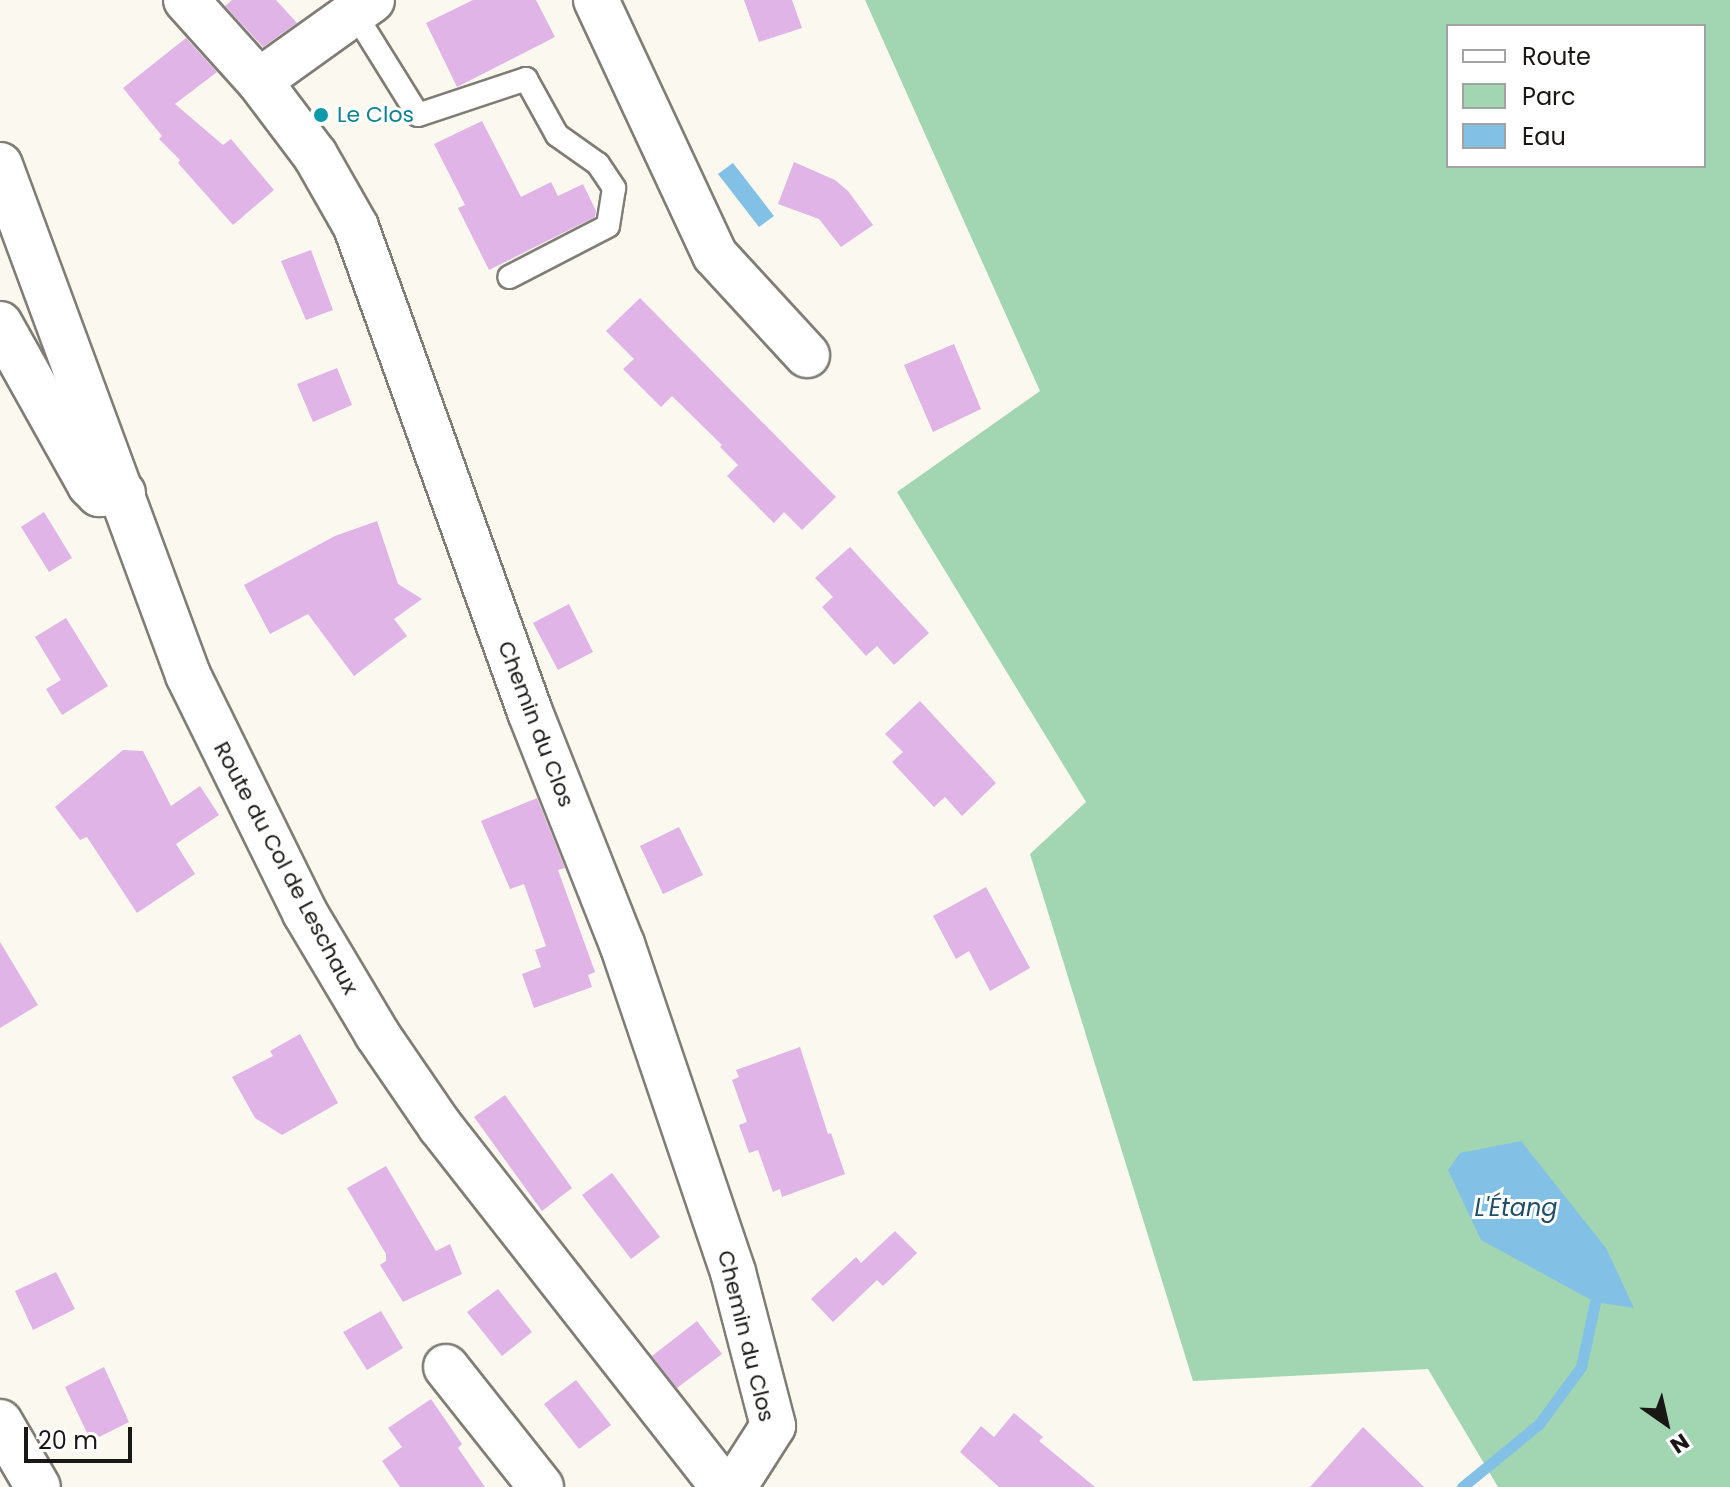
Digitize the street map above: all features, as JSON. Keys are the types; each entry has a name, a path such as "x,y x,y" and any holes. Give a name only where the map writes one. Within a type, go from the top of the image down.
{"street":[{"name":"Chemin du Clos","path":"186,0 259,81 315,155 356,227 524,697 622,944 718,1228 773,1426 734,1487"},
{"path":"596,0 715,255 807,355"},
{"path":"259,81 363,6"},
{"name":"Route du Col de Leschaux","path":"0,165 188,675 223,752 333,963 440,1126 723,1487"},
{"path":"0,324 90,485 99,494 123,493"},
{"path":"446,1367 541,1487"},
{"path":"0,1422 38,1487"}],"lane":[{"path":"363,6 418,115 526,79 557,135 598,164 614,188 608,226 509,277"}],"green space":[{"path":"865,0 1730,0 1730,1487 1498,1487 1428,1369 1193,1381 1030,854 1086,802 897,492 1040,391"}],"water":[{"path":"733,163 774,216 759,227 718,174"},
{"name":"L'Étang","path":"1521,1141 1606,1248 1634,1308 1595,1302 1481,1240 1448,1170 1460,1153"}],"building":[{"path":"232,0 276,0 297,23 263,47 225,6"},
{"path":"473,0 536,0 555,37 457,87 426,23"},
{"path":"744,0 792,0 802,28 759,42"},
{"path":"186,38 217,72 175,104 223,145 231,139 274,190 233,225 178,163 180,160 159,139 162,136 123,88"},
{"path":"482,121 521,197 551,182 558,196 583,184 596,211 595,217 489,270 458,208 465,205 434,144"},
{"path":"794,162 835,180 848,191 873,225 841,247 819,219 778,204"},
{"path":"311,250 333,310 306,320 281,261"},
{"path":"640,298 836,497 802,530 784,512 774,523 727,476 738,465 720,447 722,445 672,396 661,407 623,369 634,359 606,331"},
{"path":"954,344 981,409 933,432 904,365"},
{"path":"337,368 352,405 313,422 297,384"},
{"path":"44,512 72,558 49,572 21,527"},
{"path":"377,521 398,584 422,599 394,619 407,636 354,676 308,614 270,634 244,585 335,536"},
{"path":"850,547 929,633 894,665 877,646 866,656 822,607 833,597 815,578"},
{"path":"569,604 593,652 558,670 533,623"},
{"path":"66,618 108,686 62,715 46,689 61,680 35,637"},
{"path":"920,701 996,783 962,816 945,797 934,807 892,762 903,752 885,734"},
{"path":"123,750 143,751 171,806 200,786 219,815 176,844 195,874 137,913 87,837 80,840 55,807"},
{"path":"537,798 565,868 558,870 595,972 588,975 592,987 534,1008 522,974 541,967 535,950 546,946 524,884 510,889 481,821"},
{"path":"679,827 703,875 663,894 640,846"},
{"path":"986,887 1030,968 990,991 969,951 956,959 933,916"},
{"path":"0,942 38,1005 0,1028"},
{"path":"300,1034 338,1103 282,1135 255,1118 232,1077 273,1056 270,1051"},
{"path":"800,1047 828,1134 831,1133 845,1174 782,1197 780,1189 773,1192 758,1150 749,1153 739,1125 747,1122 732,1080 739,1077 736,1070"},
{"path":"505,1095 572,1188 542,1211 474,1117"},
{"path":"386,1166 436,1251 450,1244 462,1274 403,1302 380,1265 386,1261 386,1254 347,1188"},
{"path":"612,1173 660,1237 631,1259 582,1195"},
{"path":"895,1231 917,1253 883,1286 877,1280 833,1322 811,1299 856,1257 861,1263"},
{"path":"56,1272 75,1309 33,1330 15,1291"},
{"path":"498,1289 532,1332 502,1356 467,1312"},
{"path":"381,1311 403,1348 367,1370 343,1332"},
{"path":"697,1321 722,1354 677,1388 652,1356"},
{"path":"104,1367 129,1422 91,1441 65,1387"},
{"path":"576,1380 611,1425 579,1449 544,1404"},
{"path":"431,1399 462,1444 458,1448 485,1487 400,1487 382,1461 402,1447 388,1428"},
{"path":"1014,1413 1043,1437 1039,1441 1095,1487 999,1487 960,1452 981,1426 994,1437"},
{"path":"1363,1427 1424,1487 1310,1487"}],"waterway":[{"path":"1462,1487 1539,1424 1581,1367 1595,1302"}],"place":[{"name":"Le Clos","path":"321,115"}]}
